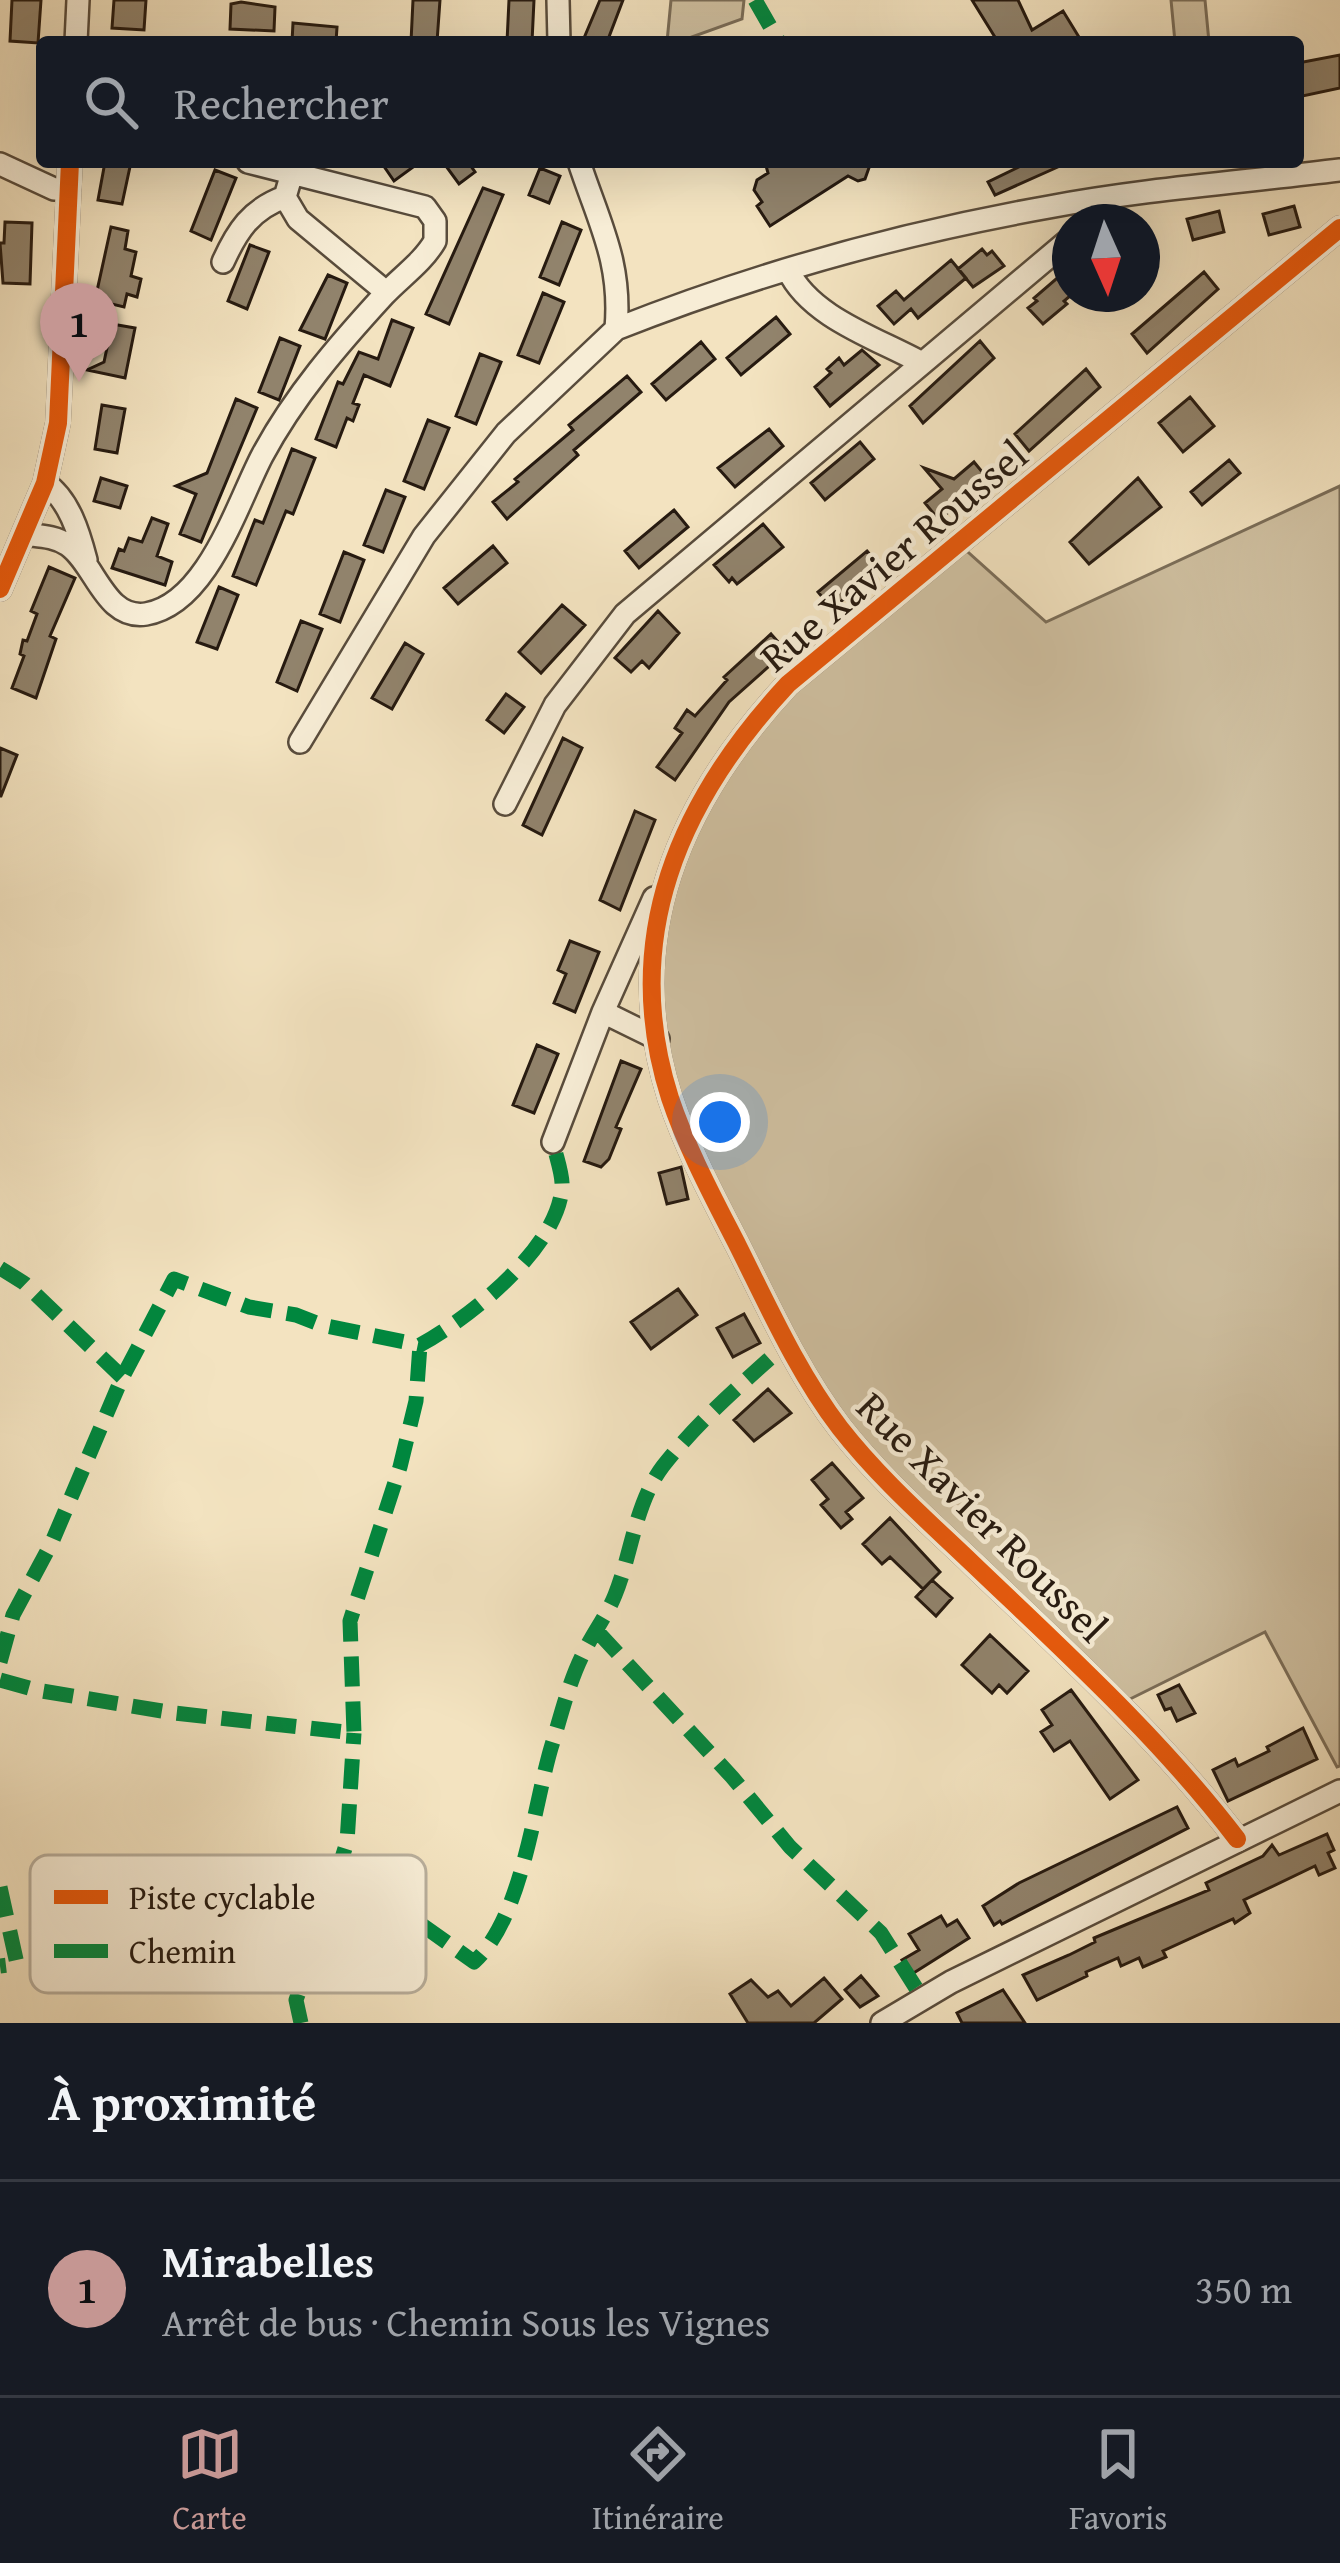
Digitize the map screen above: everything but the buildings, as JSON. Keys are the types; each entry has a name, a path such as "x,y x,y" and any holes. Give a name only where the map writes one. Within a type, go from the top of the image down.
{"street":[{"path":"76,36 78,0"},
{"path":"558,0 559,36"},
{"path":"0,164 54,189 69,189"},
{"path":"0,589 45,483 63,382 70,168"},
{"path":"24,534 65,542 86,561 112,603 128,613 145,614 166,607 206,570 292,404 386,292 435,242 431,212 415,203 272,168"},
{"path":"581,168 614,260 619,296 616,328"},
{"path":"1129,204 1329,171 1340,193"},
{"path":"292,173 285,197 298,219 386,292"},
{"path":"223,262 243,224 269,202 285,197"},
{"path":"1047,207 1052,221"},
{"path":"299,742 424,536 506,433 616,328 788,270 1052,208"},
{"name":"Rue Xavier Roussel","path":"1237,1839 1120,1704 944,1536 840,1428 806,1378 693,1154 670,1096 658,1039 651,962 666,877 694,812 737,745 788,685 1340,228"},
{"path":"505,804 555,705 626,614 1052,253"},
{"path":"788,270 796,288 812,303 920,362"},
{"path":"45,483 58,491 86,561"},
{"path":"553,1142 642,920 666,877"},
{"path":"603,1012 658,1039"},
{"path":"882,2023 951,1982 1340,1791"}],"shaded area":[{"path":"671,0 744,0 742,19 695,36 668,36"},
{"path":"1171,0 1205,0 1208,36 1174,36"},
{"path":"1340,486 1337,1767 1265,1632 1120,1704 840,1428 729,1229 658,1039 666,877 759,716 960,545 1046,622"}],"marked path":[{"path":"755,0 776,36"},
{"path":"0,1662 13,1615 52,1542 121,1380 174,1279 249,1307 420,1345 485,1300 545,1234 562,1188 553,1142"},
{"path":"0,1268 24,1283 122,1377"},
{"path":"426,1928 474,1962 490,1943 515,1891 570,1687 615,1595 654,1480 707,1417 787,1343"},
{"path":"0,1680 174,1713 354,1733 350,1621 400,1467 416,1401 420,1345"},
{"path":"597,1631 790,1847 881,1933 923,1999"},
{"path":"343,1855 354,1733"},
{"path":"0,1887 17,1964 0,1966"},
{"path":"298,1993 301,2023"}],"cycle path":[{"path":"0,589 45,483 58,423 70,168"},
{"path":"1237,1839 1144,1731 887,1482 825,1407 785,1340 684,1136 656,1039 652,982 656,928 669,875 689,824 716,776 788,684 1340,228"}],"place":[{"name":"Mirabelles","path":"79,382"}]}
